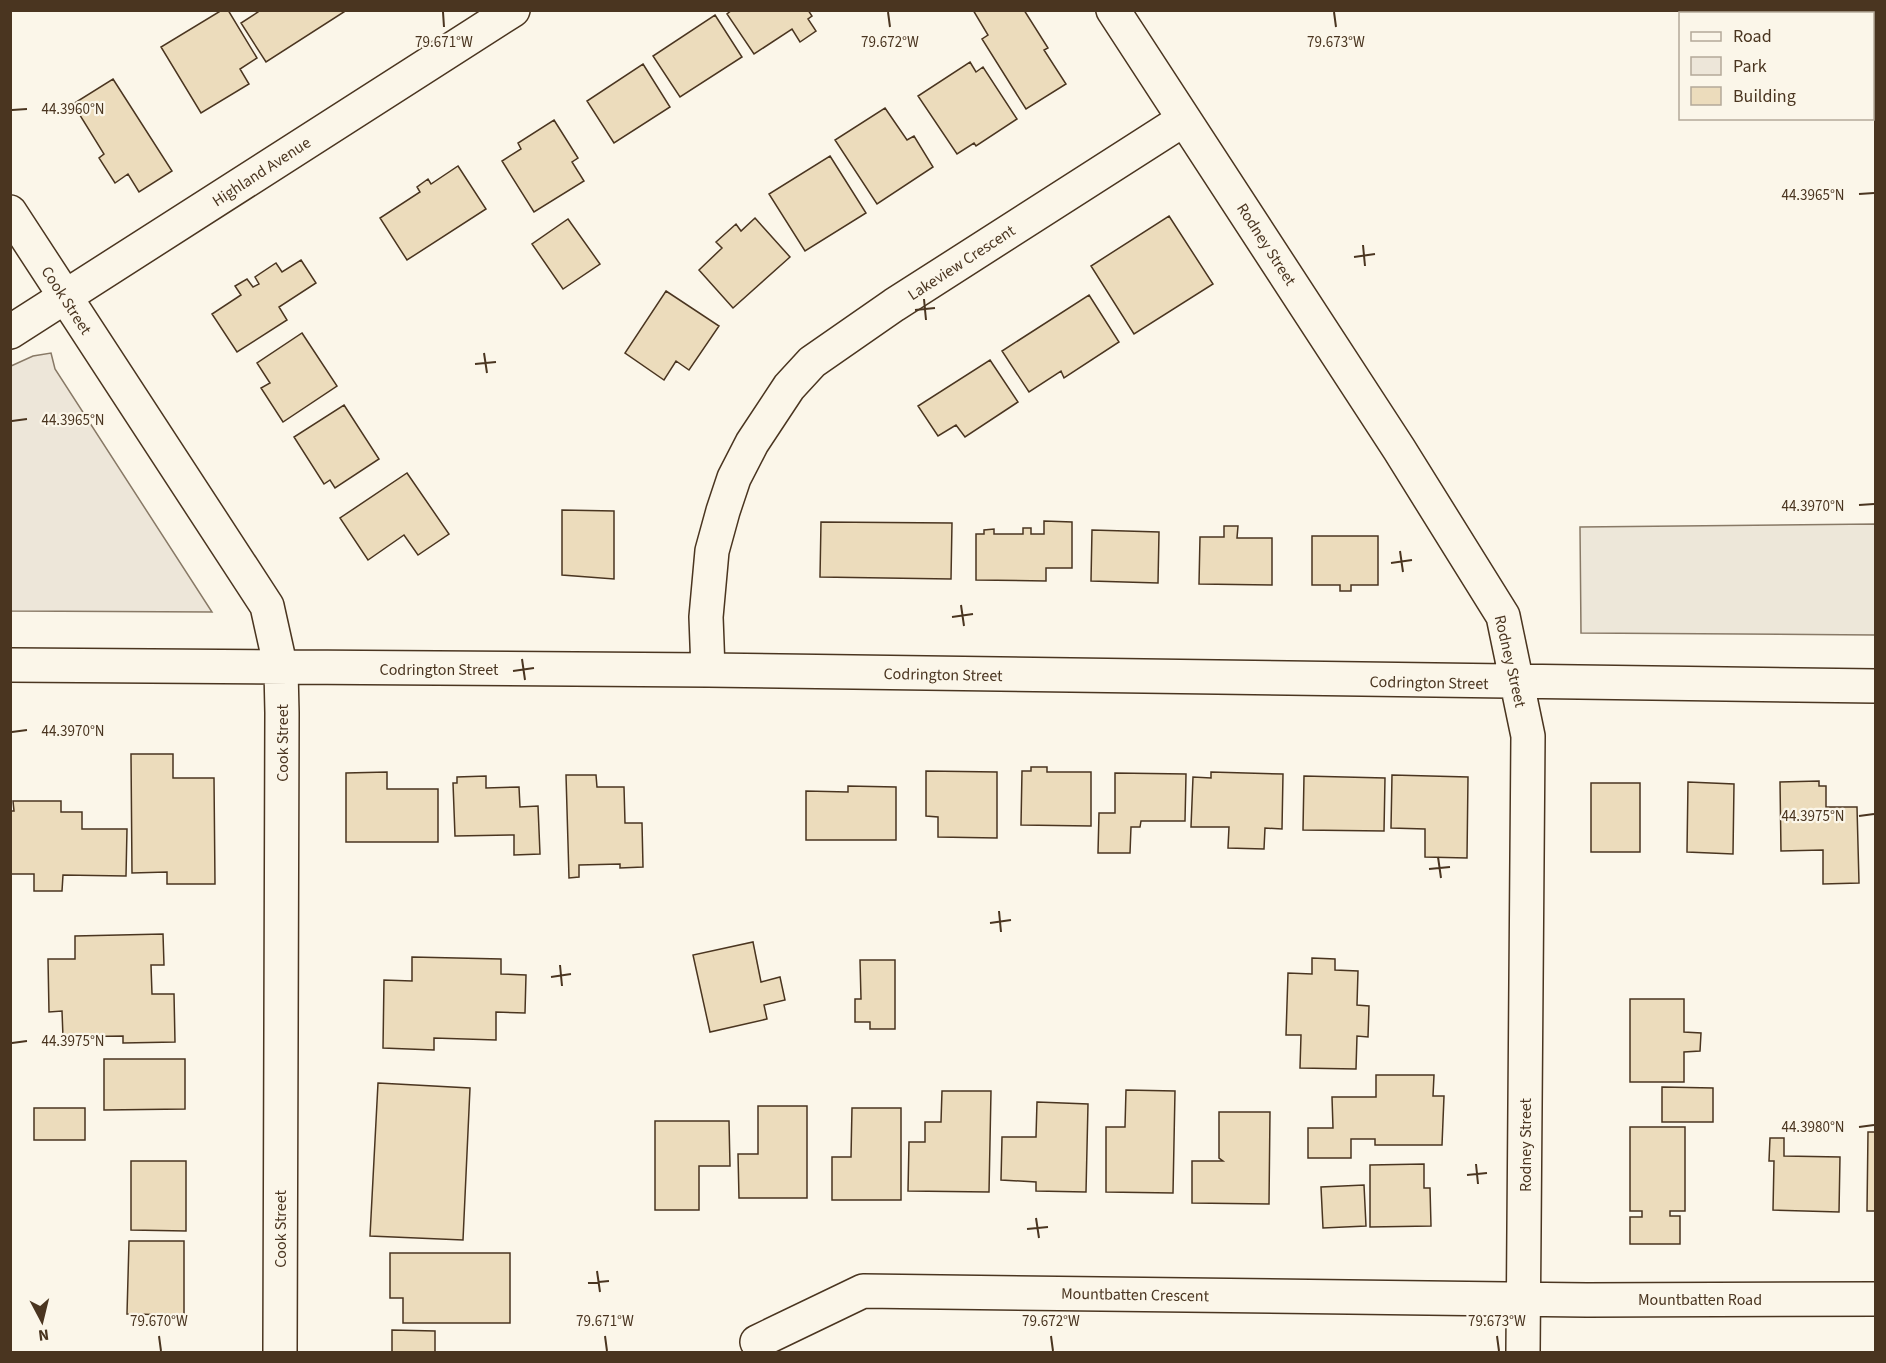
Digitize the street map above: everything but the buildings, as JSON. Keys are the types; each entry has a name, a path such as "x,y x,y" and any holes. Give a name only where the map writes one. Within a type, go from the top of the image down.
{"street":[{"name":"Highland Avenue","path":"10,332 513,10"},
{"name":"Rodney Street","path":"1113,10 1400,449 1503,616 1528,736 1523,1353"},
{"name":"Lakeview Crescent","path":"708,670 706,617 712,551 723,511 734,478 752,443 789,387 812,362 894,305 1183,120"},
{"name":"Cook Street","path":"10,212 267,606 281,669 280,1353"},
{"name":"Codrington Street","path":"10,665 281,669 708,670 1517,683 1875,686"},
{"name":"Mountbatten Crescent","path":"757,1342 863,1291 1524,1299"},
{"name":"Mountbatten Road","path":"1524,1299 1875,1299"}],"green space":[{"path":"51,353 55,369 212,612 11,611 11,366 33,356"}],"shaded area":[{"path":"1875,524 1875,635 1581,633 1580,527"}]}
